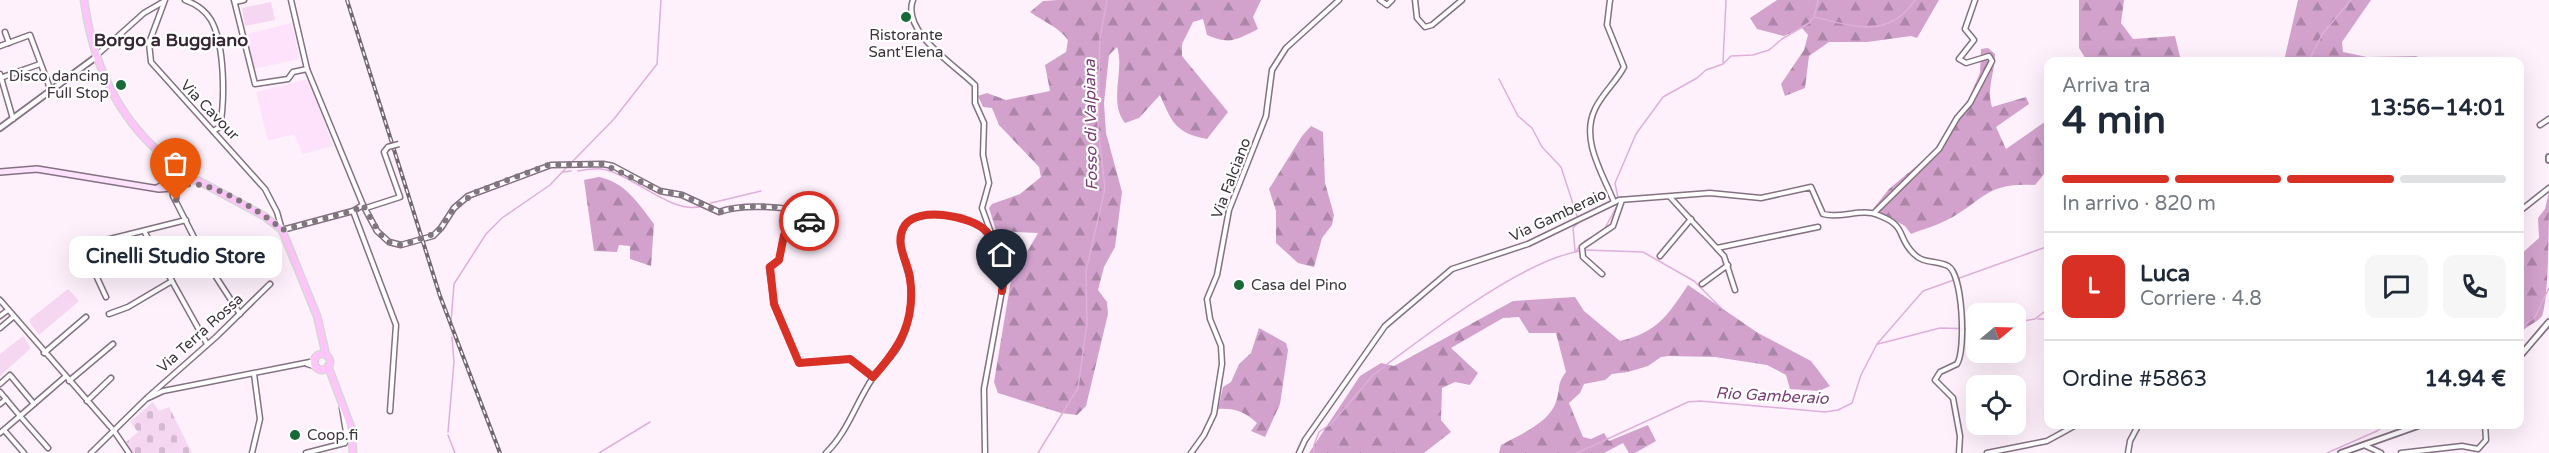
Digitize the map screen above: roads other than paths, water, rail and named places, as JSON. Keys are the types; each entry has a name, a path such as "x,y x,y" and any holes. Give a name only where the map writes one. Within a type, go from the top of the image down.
{"main road":[{"path":"84,0 96,57 116,100 154,149 175,182"},
{"path":"0,172 37,169 156,189 175,182 197,180 258,212 282,230 317,316 322,342 321,362 335,386 352,431 353,453"}],"street":[{"path":"185,0 206,13 216,34 222,74 222,104 220,127 213,132"},
{"path":"244,0 234,1 254,83 258,85 288,79 293,72 308,69"},
{"path":"291,0 308,69 365,207 380,234 389,242 401,245 437,233 454,208 476,192 548,165 603,164 660,191 682,195 720,212 729,208 781,207 812,213 814,218 784,235 779,260 770,267 774,304 799,363 850,359 873,377"},
{"path":"913,0 911,10 921,36 975,85 975,103 984,123 983,155 989,183 982,208 1004,278 984,389 985,453"},
{"name":"Via Falciano","path":"1191,453 1204,435 1214,414 1222,364 1221,346 1210,319 1207,299 1217,274 1229,210 1263,127 1272,70 1286,48 1338,0"},
{"path":"1380,0 1387,5 1392,0"},
{"path":"1415,0 1418,18 1425,27 1440,19 1462,0"},
{"path":"1610,0 1607,25 1624,68 1593,111 1590,135 1596,161 1614,202"},
{"path":"1959,453 1960,436 1953,398 1935,380 1940,372 1957,364 1962,351 1956,277 1949,266 1918,259 1907,246 1898,225 1874,213 1939,150 1957,118 1970,103 1992,62 1989,56 1966,63 1959,59 1974,40 1965,29 1975,0"},
{"path":"0,128 96,57 144,13 165,1"},
{"name":"Via Cavour","path":"165,1 149,43 150,62 265,189 278,212 282,230"},
{"path":"5,32 9,43"},
{"path":"0,46 30,35 51,91"},
{"path":"13,119 0,77 40,64"},
{"path":"2540,125 2549,119"},
{"path":"282,230 400,197 384,154 384,150 388,147 399,144"},
{"path":"175,182 176,200 209,268 240,314"},
{"name":"Via Gamberaio","path":"1299,453 1305,440 1381,331 1444,273 1528,244 1614,202 1714,193 1761,198 1811,187 1823,214 1874,213"},
{"path":"2524,208 2549,188"},
{"path":"1669,197 1717,248 1728,265 1735,290"},
{"path":"1602,274 1583,258 1582,248 1613,226 1622,200"},
{"path":"353,211 396,325 390,411"},
{"path":"826,453 838,439 873,377 899,346 908,317 911,280 901,241 906,224 922,215 961,219 985,230 995,248"},
{"path":"1660,256 1691,219"},
{"path":"106,297 81,243 186,220"},
{"path":"1717,248 1818,227"},
{"path":"144,231 207,344"},
{"path":"1702,284 1728,265"},
{"path":"109,314 128,307 172,281"},
{"name":"Via Terra Rossa","path":"91,453 166,378 207,344 270,284"},
{"path":"0,300 44,354 114,431 129,453"},
{"path":"0,316 8,310"},
{"path":"44,354 86,316"},
{"path":"0,328 13,317"},
{"path":"2524,351 2549,322"},
{"path":"24,453 2,431 113,344"},
{"path":"146,399 173,389 321,362"},
{"path":"252,453 260,422 254,374"},
{"path":"0,384 10,375 34,404"},
{"path":"87,401 111,378"},
{"path":"166,378 166,385 173,389"},
{"path":"0,392 48,448"},
{"path":"0,405 6,399"},
{"path":"306,453 345,443 347,438 341,401"},
{"path":"1987,453 2047,441 2069,429"},
{"path":"2128,453 2130,441 2136,429"},
{"path":"2341,453 2408,429"},
{"path":"2401,453 2436,451 2462,446 2478,449 2486,440 2485,429"},
{"path":"2364,444 2381,453"}],"waterway":[{"path":"572,162 614,119 657,64 661,0"},
{"name":"Fosso di Valpiana","path":"1038,453 1078,388 1087,323 1086,271 1105,189 1098,125 1100,38 1107,0"},
{"path":"1723,63 1726,0"},
{"path":"1618,198 1615,183 1636,134 1663,97 1697,78 1706,70 1723,64 1731,56 1753,55 1769,50 1782,39 1809,23 1814,17 1818,0"},
{"path":"1814,17 1856,26 1881,25 1905,13 1915,0"},
{"name":"Rio Gamberaio","path":"2311,57 2323,33 2351,0"},
{"path":"1499,79 1518,116 1532,128 1542,147 1561,167 1579,222 1573,228 1575,251"},
{"path":"451,322 454,284 486,234 502,218 550,185 566,168"},
{"path":"578,171 598,169 613,172 678,205 702,206"},
{"path":"563,172 571,171"},
{"path":"711,203 761,191"},
{"path":"1604,230 1618,204"},
{"path":"1576,251 1585,241 1598,234"},
{"name":"Rio Gamberaio","path":"1577,453 1688,402 1700,401 1825,412 1838,410 1852,403 1861,375 1877,344 1923,291 2044,248"},
{"path":"1585,250 1643,252 1694,281 1723,310"},
{"path":"1386,365 1453,316 1506,282 1558,257 1580,251"},
{"path":"2524,325 2535,317 2549,288"},
{"path":"2026,320 2035,319 2044,312"},
{"path":"2038,319 2044,319"},
{"path":"1878,344 1940,328 1966,329"},
{"path":"448,432 454,362 452,337"},
{"path":"1314,453 1314,445 1319,432 1332,423 1373,375 1384,367"},
{"path":"599,453 650,422"},
{"path":"2327,453 2380,429"},
{"path":"448,435 455,453"}],"railway":[{"path":"347,0 440,296 500,453"}],"place":[{"name":"Ristorante Sant'Elena","path":"906,17"},
{"name":"Disco dancing Full Stop","path":"121,85"},
{"name":"Cinelli Studio Store","path":"176,200"},
{"name":"Casa del Pino","path":"1239,285"},
{"name":"Coop.fi","path":"295,435"}],"district":[{"name":"Borgo a Buggiano","path":"171,40"}]}
